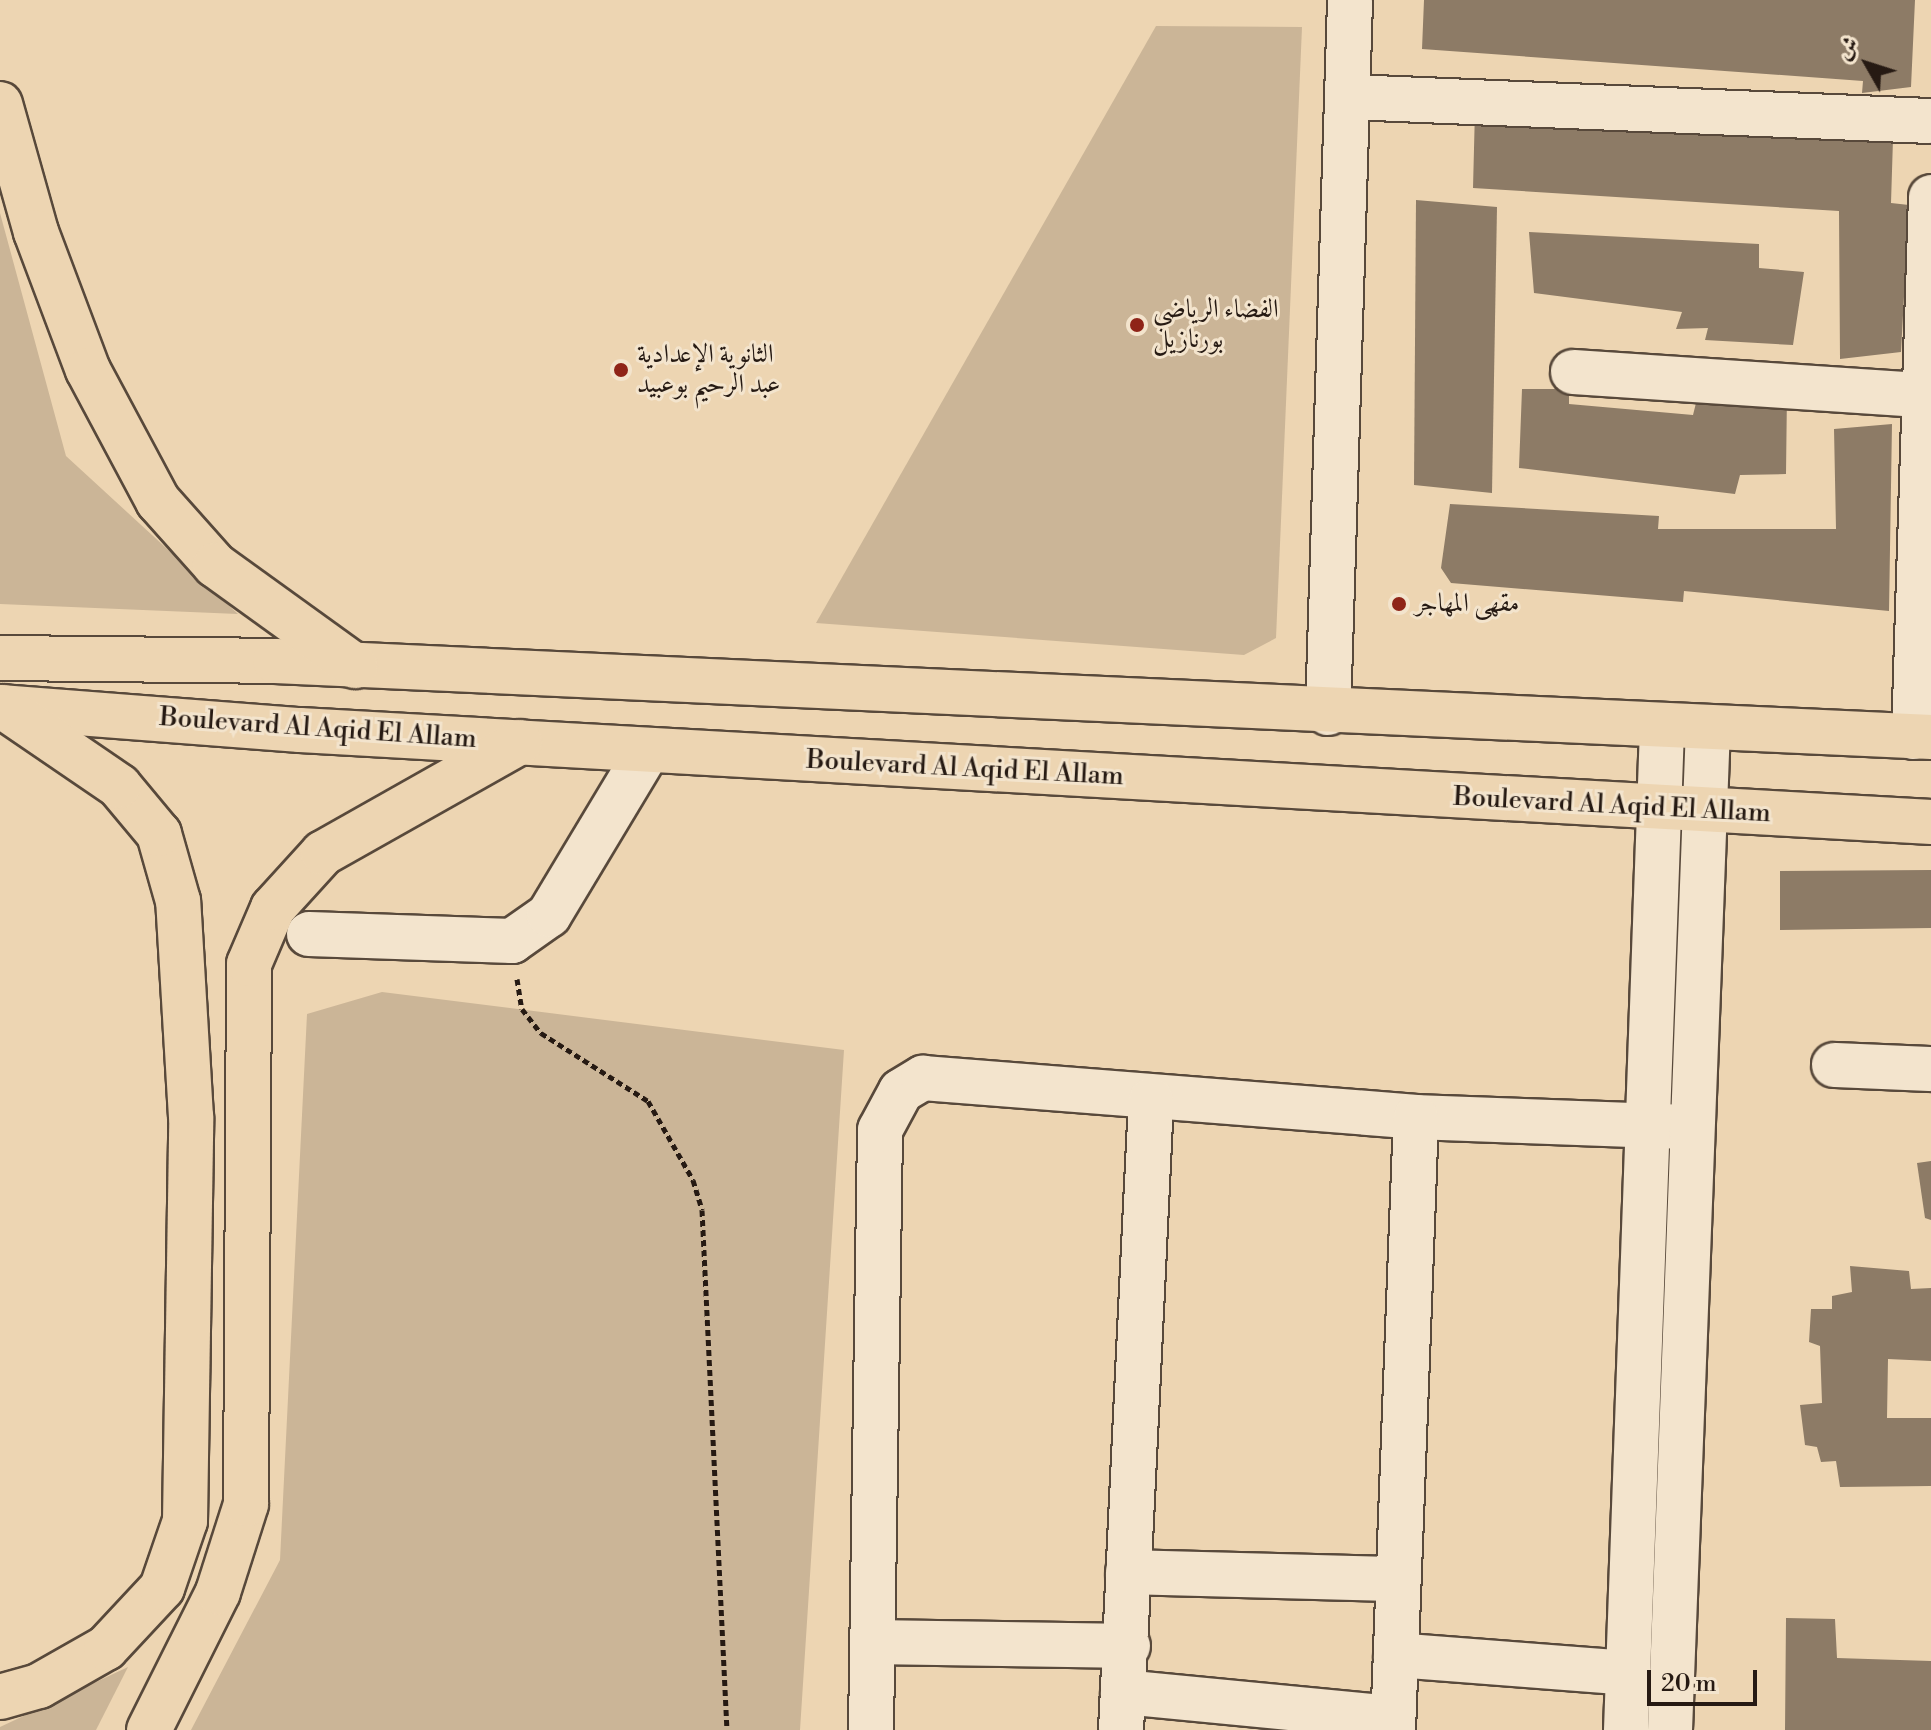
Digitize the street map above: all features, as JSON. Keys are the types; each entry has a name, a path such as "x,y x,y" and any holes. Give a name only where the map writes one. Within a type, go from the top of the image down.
{"main road":[{"path":"0,104 36,232 88,370 158,501 215,565 355,666"},
{"path":"0,658 355,666 1328,713 1922,737"},
{"path":"0,1697 39,1686 106,1648 162,1588 185,1521 191,1117 178,901 159,834 119,786 2,707"},
{"name":"Boulevard Al Aqid El Allam","path":"2,707 520,742 1658,811 1931,822"},
{"path":"149,1730 218,1592 246,1504 249,964 273,908 323,853 520,742"}],"street":[{"path":"1328,713 1350,97 1350,0"},
{"path":"1350,97 1931,121"},
{"path":"1922,737 1931,197"},
{"path":"1573,372 1928,396"},
{"path":"1626,1730 1662,727"},
{"path":"1670,1730 1708,729"},
{"path":"309,934 512,941 549,915 648,750"},
{"path":"1834,1065 1931,1069"},
{"path":"871,1730 877,1642 880,1130 886,1108 923,1078 1151,1100 1416,1117 1692,1127"},
{"path":"1151,1100 1128,1572 1128,1646 1122,1711 1393,1724 1416,1117"},
{"path":"1128,1572 1398,1579"},
{"path":"877,1642 1128,1646"},
{"path":"1396,1655 1628,1673"}],"path":[{"path":"512,941 522,1009 541,1033 648,1101 693,1180 702,1210 727,1730"}],"shaded area":[{"name":"الفضاء الرياضي بورنازيل","path":"1156,26 1302,27 1276,638 1244,655 816,623"},
{"path":"0,213 66,456 238,614 0,604"},
{"path":"382,992 844,1050 800,1730 191,1730 280,1560 307,1014"},
{"path":"128,1667 96,1730 0,1730 0,1727"}],"building":[{"path":"1424,0 1915,0 1911,87 1862,93 1863,81 1422,49"},
{"path":"1475,109 1893,139 1891,203 1909,205 1901,352 1840,359 1839,211 1473,188"},
{"path":"1416,200 1497,207 1492,493 1414,485"},
{"path":"1529,232 1759,244 1759,268 1804,272 1793,345 1705,340 1708,328 1676,329 1682,312 1534,293"},
{"path":"1700,387 1787,392 1786,474 1740,475 1735,494 1519,468 1522,389 1569,389 1569,404 1693,415"},
{"path":"1892,424 1889,611 1684,591 1683,602 1451,583 1441,568 1450,504 1659,516 1658,529 1836,529 1834,429"},
{"path":"1931,870 1931,928 1780,930 1780,871"},
{"path":"1931,1161 1931,1220 1925,1218 1917,1163"},
{"path":"1850,1266 1909,1271 1911,1289 1931,1288 1931,1361 1888,1359 1887,1418 1931,1418 1931,1486 1840,1487 1836,1461 1821,1462 1817,1447 1805,1445 1800,1405 1822,1403 1820,1346 1809,1342 1811,1309 1832,1309 1832,1296 1852,1292"},
{"path":"1786,1618 1835,1619 1837,1658 1931,1661 1931,1730 1785,1730"}],"place":[{"name":"الفضاء الرياضي بورنازيل","path":"1137,325"},
{"name":"الثانوية الإعدادية عبد الرحيم بوعبيد","path":"621,370"},
{"name":"مقهى المهاجر","path":"1399,604"}]}
